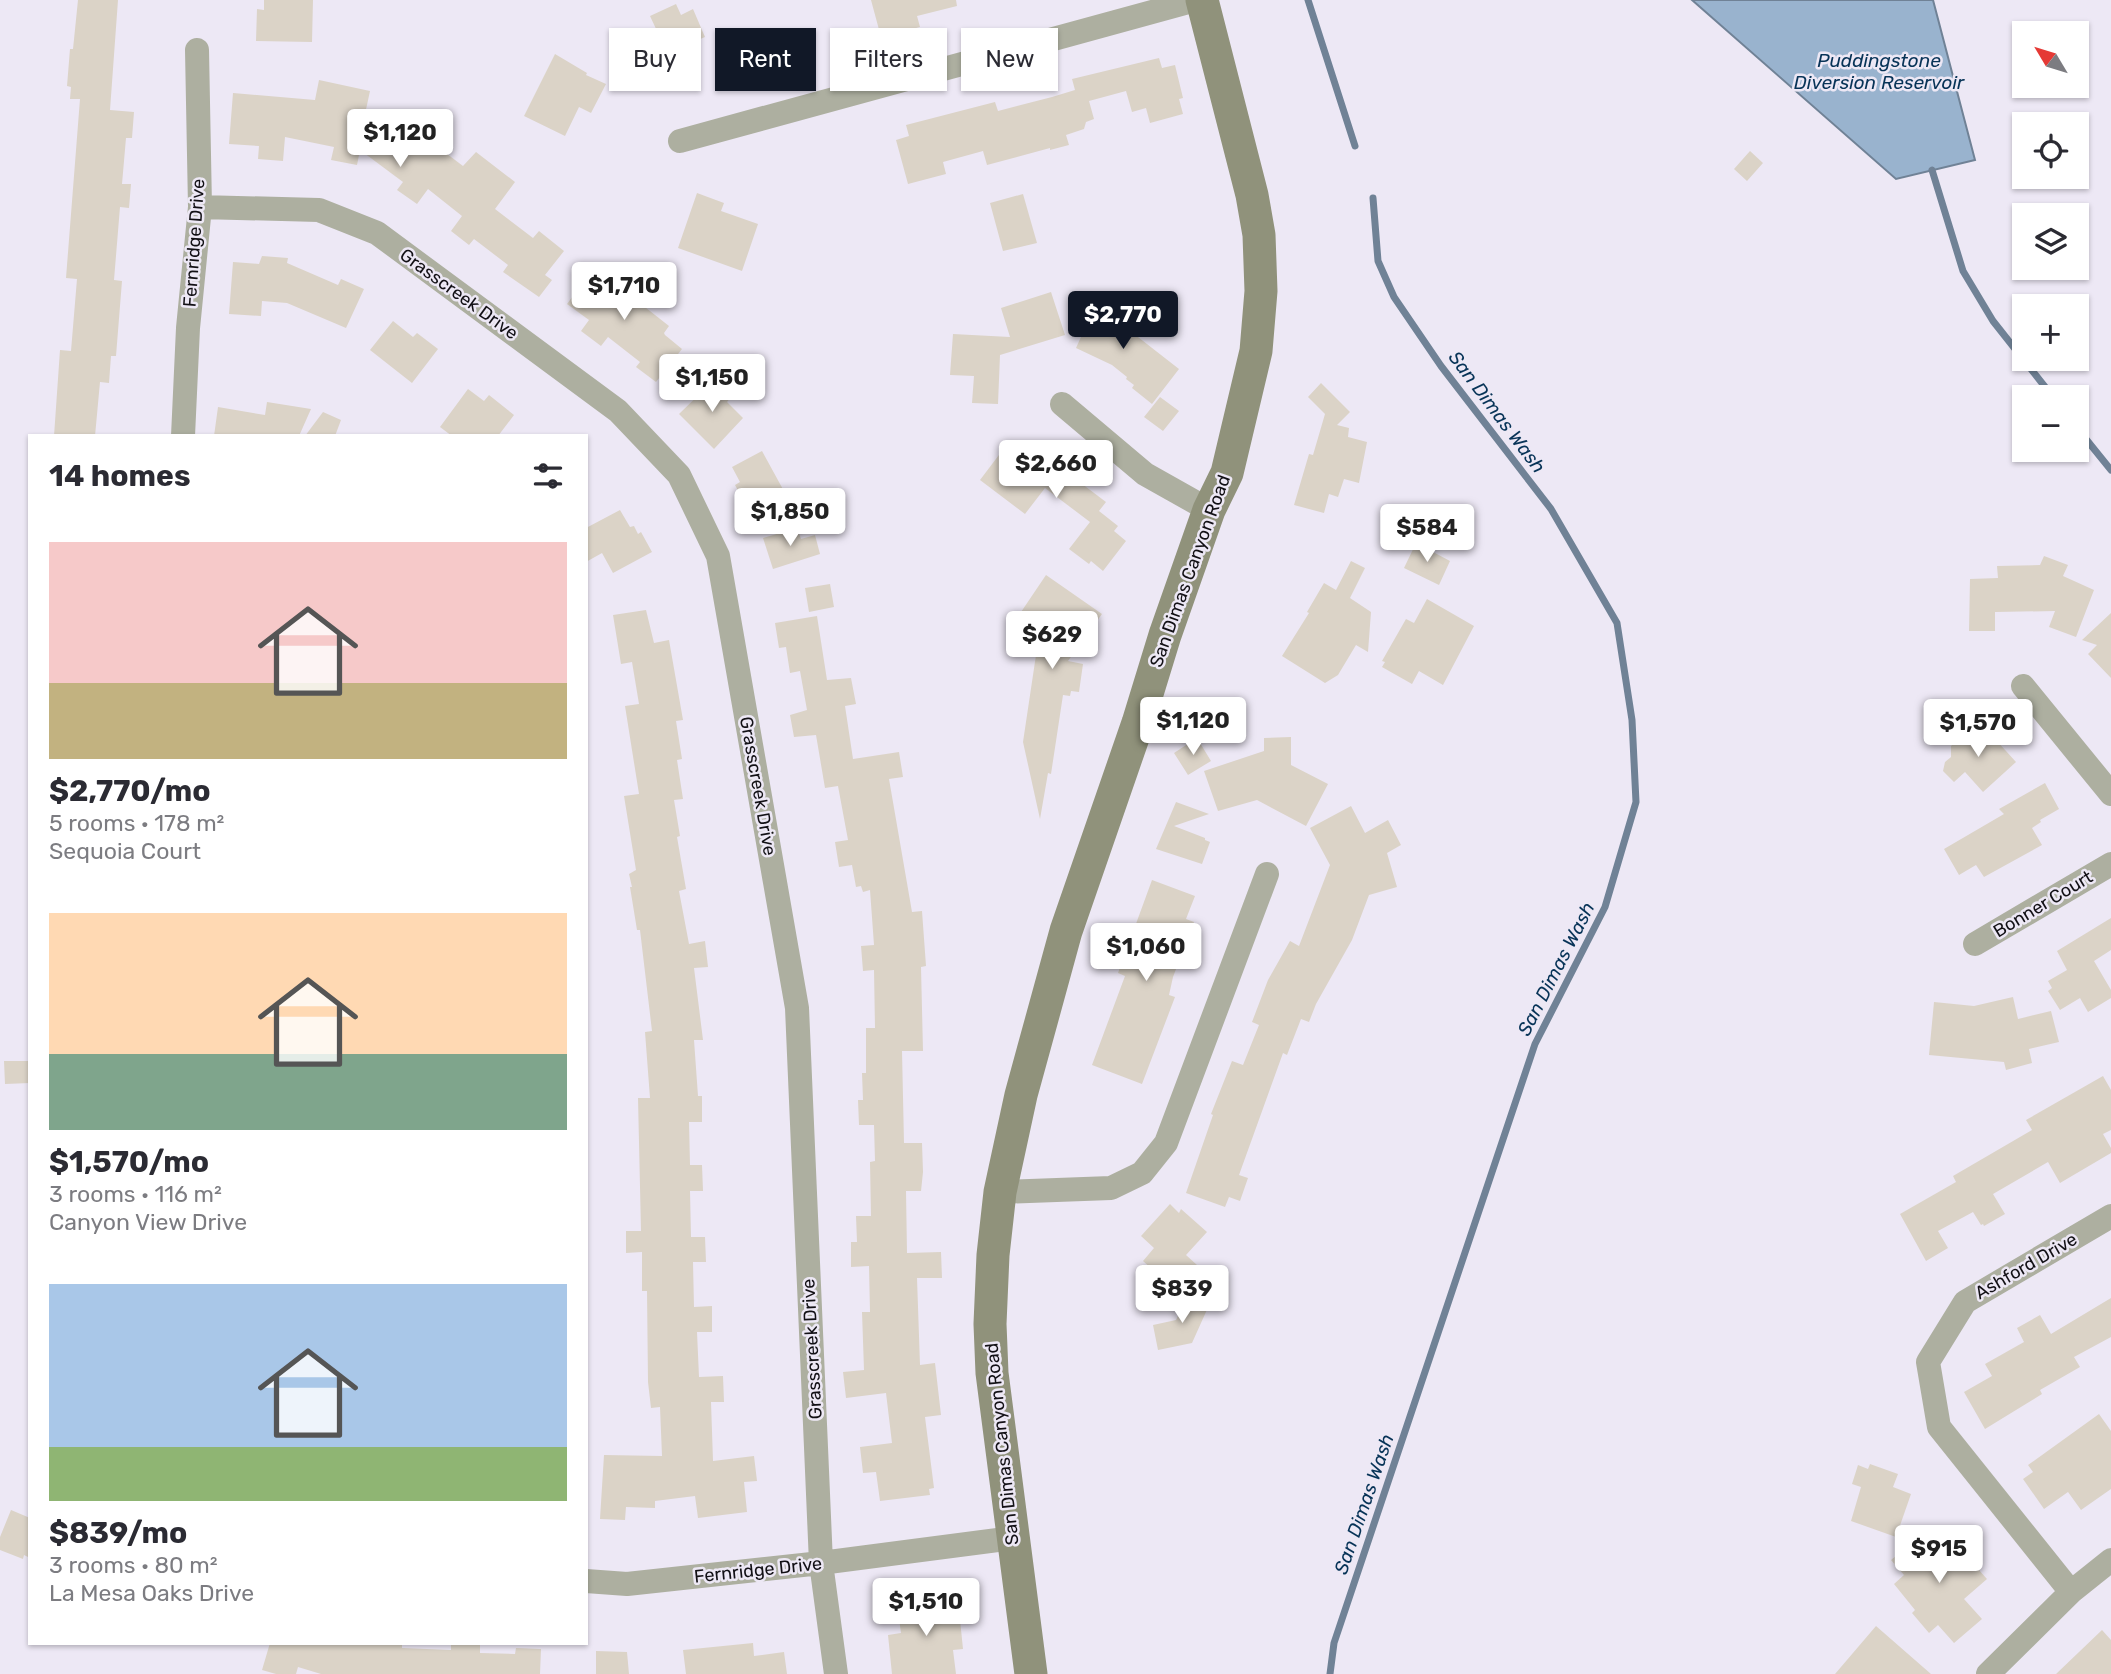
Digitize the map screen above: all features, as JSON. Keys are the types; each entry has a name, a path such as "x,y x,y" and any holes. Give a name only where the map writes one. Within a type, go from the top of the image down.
{"street":[{"path":"680,141 1196,0"},
{"name":"San Dimas Canyon Road","path":"1031,1674 1000,1451 990,1348 993,1255 1000,1192 1021,1096 1066,931 1138,723 1165,635 1209,510 1227,473 1256,351 1261,291 1259,235 1252,195 1202,0"},
{"name":"Fernridge Drive","path":"183,434 188,328 200,207 197,50"},
{"name":"Grasscreek Drive","path":"200,207 319,211 377,233 618,411 679,475 718,556 797,1008 821,1563 836,1674"},
{"path":"1062,404 1145,474 1209,510"},
{"path":"2023,686 2111,794"},
{"name":"Bonner Court","path":"1975,944 2111,864"},
{"path":"1000,1192 1111,1188 1142,1173 1166,1143 1267,874"},
{"name":"Ashford Drive","path":"2071,1591 1940,1427 1928,1362 1965,1302 2111,1216"},
{"name":"Fernridge Drive","path":"588,1581 627,1584 821,1563 1013,1538"},
{"path":"1988,1674 2071,1591 2111,1560"}],"water":[{"name":"Puddingstone Diversion Reservoir","path":"1692,0 1933,0 1975,160 1896,179"}],"building":[{"path":"78,0 118,0 110,110 134,112 132,138 126,138 122,184 131,184 129,208 120,207 114,280 122,281 116,356 111,356 109,383 100,382 95,434 54,434 60,350 71,351 77,279 66,278 80,99 70,99 71,87 67,86 70,49 73,49"},
{"path":"264,0 313,0 312,42 256,41 257,9 264,10"},
{"path":"871,0 956,0 957,6 917,16 920,27 879,28"},
{"path":"676,4 681,15 693,9 705,37 701,39 701,28 656,28 650,16"},
{"path":"555,54 587,73 586,75 606,84 591,113 579,107 565,136 524,116"},
{"path":"1159,58 1162,68 1175,65 1183,98 1179,99 1183,114 1150,123 1146,108 1132,112 1126,91 1089,101 1094,119 1086,122 1084,129 1066,135 1069,145 987,165 983,151 943,162 946,174 908,184 896,140 909,136 906,125 995,102 998,111 1052,97 1075,90 1072,79"},
{"path":"319,80 370,91 362,128 388,148 406,123 463,166 476,152 515,182 495,209 533,238 539,231 564,251 545,275 552,280 539,297 503,272 508,265 474,239 469,245 451,231 462,216 428,189 417,204 397,190 403,182 360,150 357,165 331,160 334,147 285,137 283,161 258,159 259,146 229,144 233,93 315,100"},
{"path":"1750,151 1763,163 1747,181 1734,169"},
{"path":"697,193 724,203 721,211 758,224 742,271 678,248"},
{"path":"1023,194 1037,243 1003,251 990,203"},
{"path":"262,256 288,258 287,263 338,285 341,279 364,289 346,328 287,303 262,301 261,316 229,314 233,262 259,264"},
{"path":"597,264 639,296 636,300 669,326 665,335 682,349 656,382 636,367 640,362 608,337 601,346 581,331 589,320 567,304"},
{"path":"1051,292 1065,335 1000,355 998,404 972,403 974,376 950,375 953,334 1010,337 1001,308"},
{"path":"1083,302 1132,325 1129,330 1179,369 1152,404 1132,388 1134,385 1112,365 1076,348 1085,328 1068,334"},
{"path":"393,321 413,337 417,333 438,349 412,383 370,350"},
{"path":"716,378 733,395 727,402 743,418 714,449 679,414"},
{"path":"1321,383 1350,412 1337,425 1349,428 1348,437 1367,442 1359,483 1344,479 1338,497 1329,494 1324,513 1294,505 1309,454 1313,455 1325,414 1308,397"},
{"path":"468,389 484,401 489,395 514,415 500,434 449,434 440,427"},
{"path":"1160,397 1179,411 1163,431 1144,417"},
{"path":"267,402 311,409 300,434 214,434 218,407 265,415"},
{"path":"323,412 341,420 336,434 306,434"},
{"path":"1008,443 1033,463 1041,453 1106,502 1099,511 1118,526 1114,531 1126,541 1103,571 1069,549 1090,522 1045,488 1025,514 980,480"},
{"path":"762,451 785,493 750,513 735,485 740,482 732,467"},
{"path":"620,510 630,527 634,526 638,534 641,532 652,552 613,573 602,553 588,561 588,527"},
{"path":"797,528 801,539 815,535 820,554 773,569 763,538"},
{"path":"1416,543 1450,561 1439,585 1404,568"},
{"path":"2044,556 2068,565 2063,576 2094,590 2076,637 2049,627 2055,611 1995,612 1995,631 1969,631 1970,579 1998,578 1997,566 2040,565"},
{"path":"1351,561 1365,568 1350,598 1371,612 1368,652 1356,645 1338,675 1325,683 1282,656 1324,583 1336,590"},
{"path":"1046,575 1102,614 1068,661 1083,664 1079,692 1071,691 1070,696 1063,695 1051,774 1048,773 1040,819 1023,742 1039,635 1021,621 1023,619 1019,615"},
{"path":"830,584 834,607 809,612 805,588"},
{"path":"1427,599 1474,626 1443,685 1419,671 1412,684 1382,667 1385,662 1382,661 1406,619 1414,623"},
{"path":"646,610 654,643 669,640 683,720 676,721 682,759 677,760 683,799 674,800 686,889 679,891 689,944 705,941 708,967 694,968 703,1040 694,1040 698,1096 702,1096 702,1122 689,1122 690,1165 702,1165 703,1191 690,1191 691,1237 705,1237 706,1262 693,1262 694,1307 712,1306 712,1332 697,1332 699,1377 723,1376 724,1402 711,1402 713,1461 754,1456 757,1481 744,1482 747,1512 698,1518 695,1496 655,1501 655,1508 626,1507 625,1520 600,1519 604,1455 662,1456 660,1407 651,1408 648,1382 647,1291 642,1291 642,1252 626,1253 626,1231 641,1231 638,1098 650,1098 645,1032 652,1031 640,930 637,930 630,887 629,874 636,870 624,796 639,794 625,706 639,704 632,662 621,664 613,615"},
{"path":"2111,613 2111,678 2088,654 2097,645 2082,640"},
{"path":"817,616 827,680 851,678 856,704 845,706 853,759 899,752 903,777 889,779 912,912 922,911 926,966 921,967 923,1051 902,1051 904,1143 922,1143 923,1172 921,1191 906,1191 907,1253 941,1252 942,1278 917,1278 920,1365 935,1363 941,1415 925,1417 934,1488 929,1489 930,1495 880,1501 876,1472 863,1473 860,1447 892,1443 886,1393 846,1398 843,1372 864,1370 862,1312 870,1312 869,1266 851,1267 851,1242 857,1242 856,1216 871,1216 870,1162 875,1161 874,1125 859,1125 858,1100 863,1100 862,1073 866,1073 866,1028 875,1028 874,970 863,971 861,946 874,945 870,890 863,892 861,886 856,887 852,865 839,867 835,842 848,840 838,786 825,788 816,735 794,737 790,715 807,710 800,671 790,673 786,647 779,648 775,623"},
{"path":"1974,725 1993,743 1996,740 2016,762 1983,792 1965,772 1954,782 1943,771 1945,762 1951,757 1951,746"},
{"path":"1291,737 1291,765 1328,784 1306,826 1257,800 1218,811 1204,771 1264,751 1264,738"},
{"path":"1197,738 1211,761 1188,775 1174,753"},
{"path":"2045,783 2059,809 2032,828 2042,845 1984,877 1976,865 1959,875 1944,849 2004,814 1999,809"},
{"path":"1176,802 1209,814 1174,826 1210,842 1202,864 1156,849"},
{"path":"1351,806 1365,833 1388,820 1401,845 1387,853 1397,887 1369,895 1352,940 1316,1004 1309,1022 1301,1019 1287,1055 1283,1053 1239,1175 1248,1178 1240,1201 1229,1197 1225,1207 1186,1193 1213,1115 1211,1114 1232,1061 1243,1065 1259,1025 1252,1022 1268,980 1290,941 1299,946 1330,865 1310,828"},
{"path":"1152,880 1195,896 1186,919 1194,922 1173,977 1169,995 1175,997 1142,1084 1092,1065 1125,976 1118,973"},
{"path":"2111,918 2111,950 2094,961 2111,990 2111,998 2088,1012 2080,998 2060,1010 2048,991 2052,988 2048,981 2067,970 2057,951"},
{"path":"2013,997 2018,1019 2051,1011 2059,1042 2029,1049 2032,1063 2006,1070 2004,1062 1929,1055 1934,1002 1974,1006"},
{"path":"4,1061 28,1061 28,1083 5,1084"},
{"path":"2103,1076 2111,1090 2111,1130 2103,1134 2111,1153 2060,1183 2048,1162 1993,1194 2005,1214 1984,1226 1973,1212 1938,1231 1948,1248 1926,1261 1900,1214 1956,1182 1953,1176 2032,1130 2026,1120"},
{"path":"1170,1204 1179,1213 1181,1209 1207,1232 1186,1255 1197,1265 1175,1290 1143,1261 1154,1248 1141,1236"},
{"path":"1189,1293 1210,1303 1192,1343 1158,1350 1153,1325 1176,1320"},
{"path":"2111,1298 2111,1337 2074,1357 2080,1367 2040,1390 2042,1394 1985,1429 1964,1392 1992,1376 1985,1364 2024,1342 2017,1328 2040,1315 2051,1334"},
{"path":"2099,1414 2111,1431 2111,1489 2081,1510 2068,1492 2044,1509 2023,1479 2033,1472 2028,1465"},
{"path":"1870,1464 1898,1474 1893,1487 1911,1494 1896,1537 1851,1521 1861,1487 1852,1484 1858,1465 1868,1469"},
{"path":"11,1510 28,1517 28,1557 24,1555 23,1559 0,1550 0,1537"},
{"path":"1944,1531 1987,1579 1964,1599 1982,1619 1954,1643 1938,1625 1929,1633 1912,1613 1915,1610 1894,1584 1904,1575 1891,1560 1919,1537 1927,1546"},
{"path":"947,1598 947,1601 958,1600 963,1649 953,1650 956,1674 892,1674 888,1635 901,1633 897,1604"},
{"path":"1876,1626 1931,1674 1835,1674"},
{"path":"2102,1630 2111,1640 2111,1674 2056,1674"},
{"path":"753,1643 754,1656 784,1652 787,1674 686,1674 683,1650"},
{"path":"269,1645 402,1645 402,1648 451,1650 451,1645 480,1645 480,1653 515,1654 516,1648 541,1649 540,1674 321,1674 298,1667 296,1674 276,1674 262,1670"},
{"path":"596,1651 627,1652 629,1674 596,1674"}],"waterway":[{"name":"San Dimas Wash","path":"1308,0 1355,146"},
{"path":"1932,170 1963,271 1993,321 2044,385"},
{"name":"San Dimas Wash","path":"1330,1674 1334,1643 1535,1044 1605,907 1636,802 1632,720 1617,623 1551,509 1441,366 1394,297 1378,261 1373,198"},
{"path":"2089,443 2111,470"}]}
